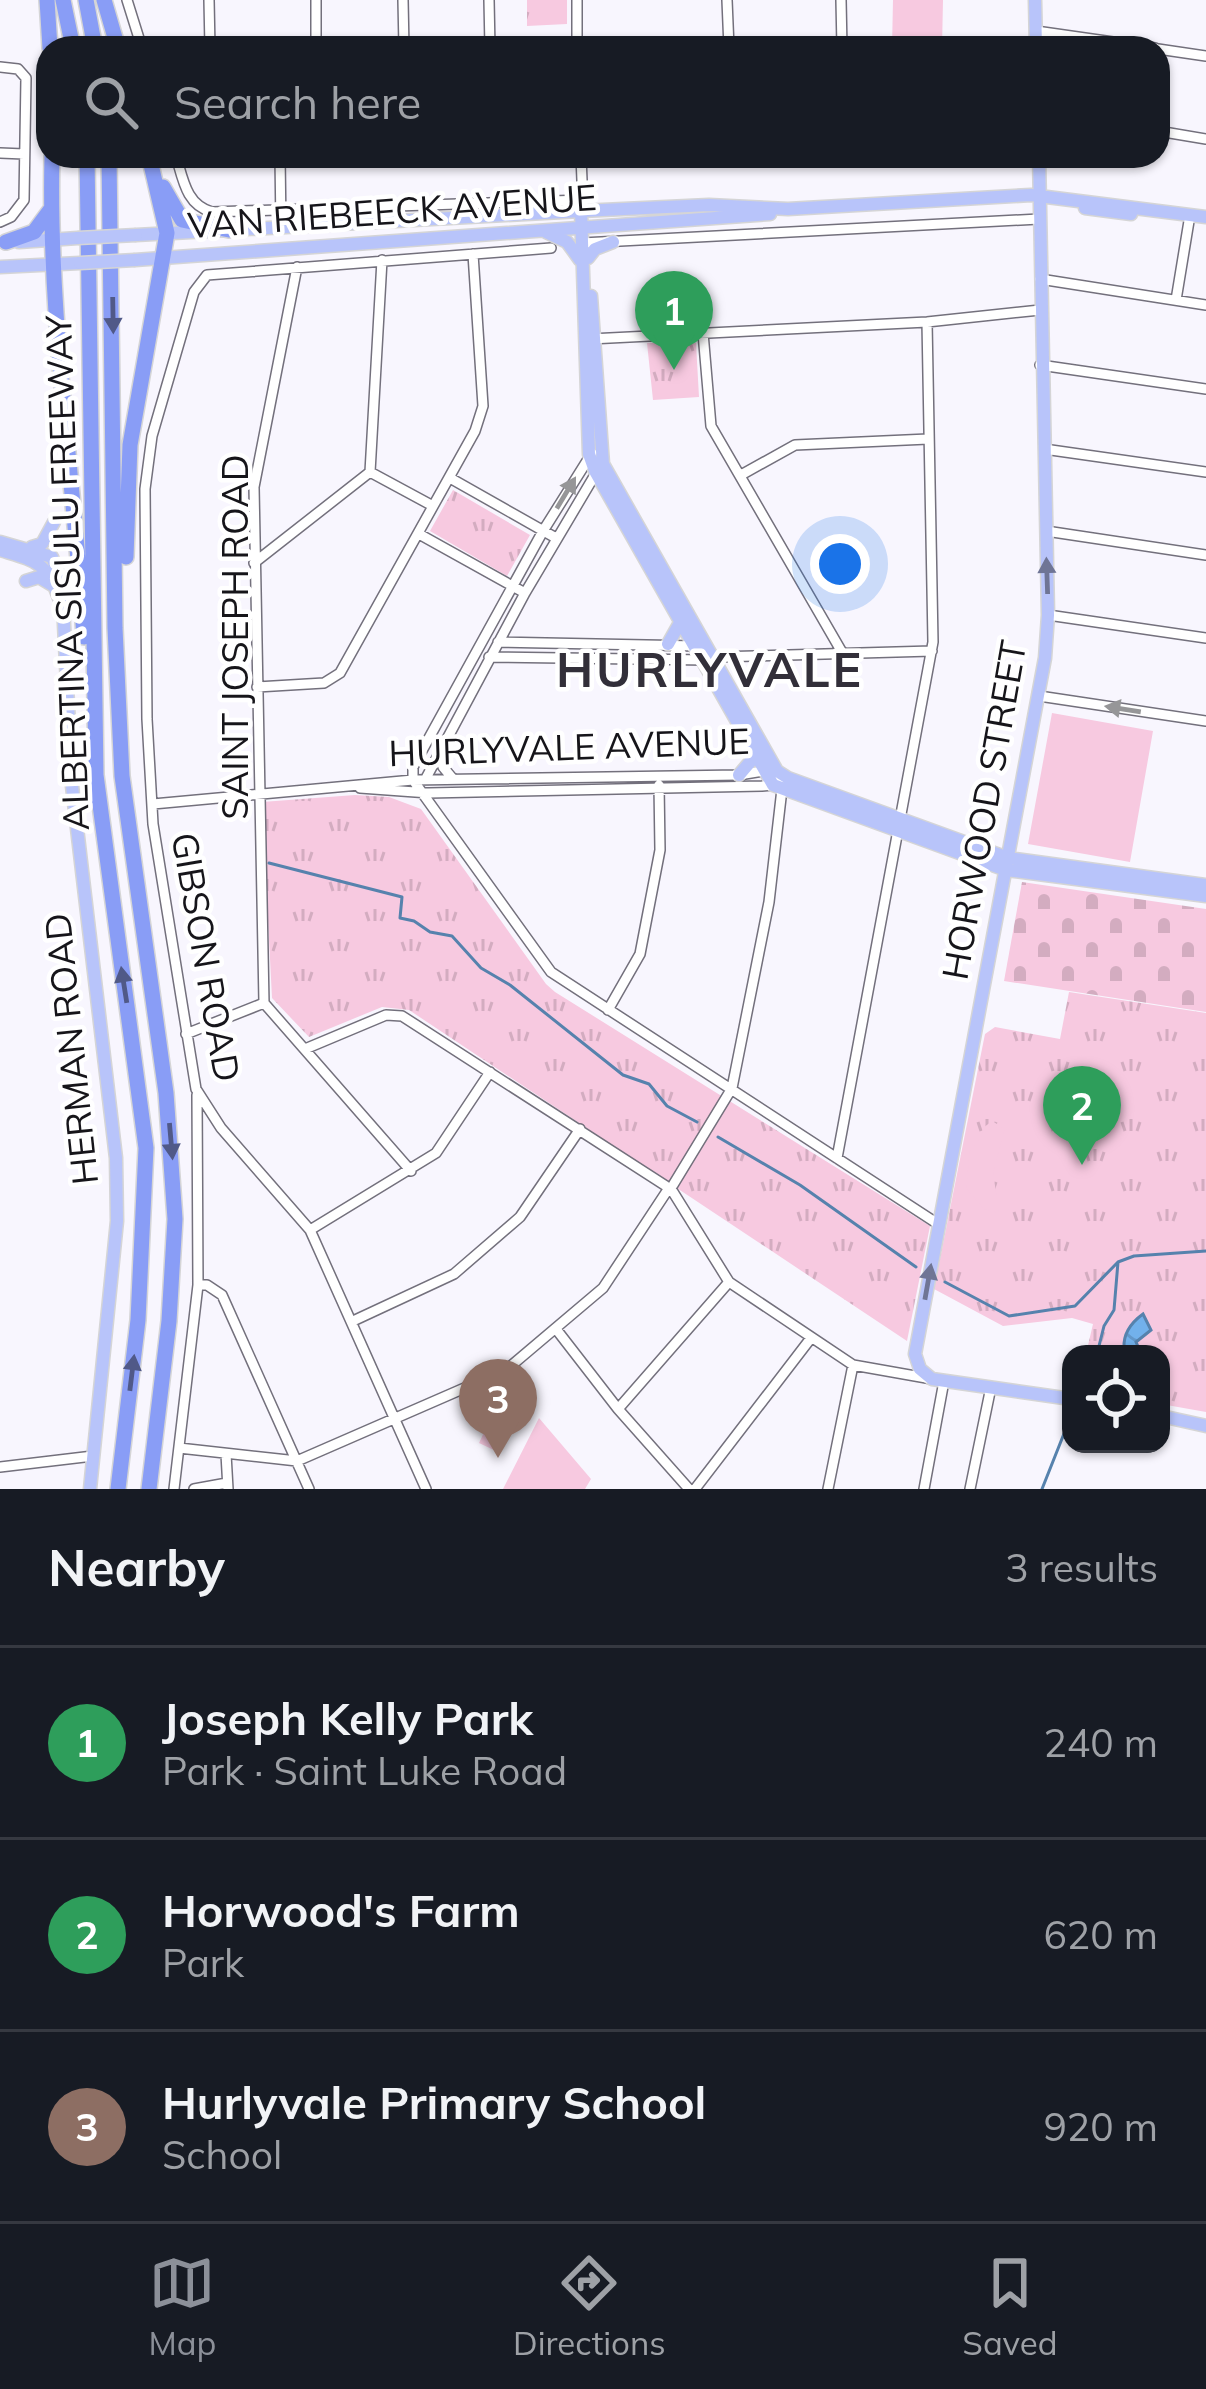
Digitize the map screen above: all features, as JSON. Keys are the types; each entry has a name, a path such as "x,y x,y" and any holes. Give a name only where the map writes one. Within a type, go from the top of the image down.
{"highway":[{"path":"47,0 49,36"},
{"path":"63,0 70,36"},
{"path":"86,0 93,36"},
{"path":"104,0 114,36"},
{"path":"52,168 51,265 96,775"},
{"name":"ALBERTINA SISULU FREEWAY","path":"87,168 96,775 146,1148 138,1320 118,1489"},
{"path":"109,168 122,776"},
{"path":"122,776 128,470 167,233 152,168"},
{"path":"155,168 182,220 230,230"},
{"path":"3,242 34,232 51,209"},
{"name":"ALBERTINA SISULU FREEWAY","path":"122,776 166,1093 174,1201 169,1322 148,1489"}],"main road":[{"path":"1035,0 1036,36"},
{"name":"HORWOOD STREET","path":"915,1354 1039,696 1048,614 1039,168"},
{"name":"VAN RIEBEECK AVENUE","path":"3,242 435,221 583,206 788,209 1040,199 1206,221"},
{"path":"583,206 596,460 695,645 712,658"},
{"name":"VAN RIEBEECK AVENUE","path":"0,267 326,249 788,209"},
{"path":"539,229 570,244 585,261"},
{"path":"585,261 599,247 614,242"},
{"path":"596,460 776,778"},
{"path":"10,548 42,544 54,522"},
{"path":"10,548 25,566 26,581 39,577 55,586"},
{"path":"10,548 43,566 55,586"},
{"name":"HERMAN ROAD","path":"10,548 45,552 57,563 62,584 72,786 116,1158 115,1245 90,1489"},
{"name":"HERMAN ROAD","path":"55,586 61,603"},
{"path":"668,644 681,620"},
{"path":"739,775 761,752"},
{"path":"761,752 809,785"},
{"name":"HURLYVALE AVENUE","path":"776,778 809,785 898,824"},
{"name":"HURLYVALE AVENUE","path":"776,778 1007,864"},
{"path":"1007,864 1206,885"},
{"path":"1007,864 1206,896"},
{"path":"915,1354 920,1369 938,1380 1062,1398"},
{"path":"1170,1418 1206,1426"}],"street":[{"path":"127,0 138,36"},
{"path":"209,0 210,36"},
{"path":"316,0 316,36"},
{"path":"403,0 404,36"},
{"path":"489,0 490,36"},
{"path":"577,0 577,36"},
{"path":"727,0 728,36"},
{"path":"841,0 842,36"},
{"path":"1036,31 1071,36"},
{"path":"1170,50 1206,56"},
{"path":"0,67 18,69 26,78 23,200 0,223"},
{"path":"1170,133 1206,139"},
{"path":"0,153 24,154"},
{"path":"180,168 190,197 206,211 583,206 581,168"},
{"path":"280,168 281,228"},
{"path":"435,206 435,221"},
{"path":"585,243 1039,219"},
{"path":"1176,301 1189,219"},
{"path":"297,267 551,248"},
{"path":"257,687 324,682 340,673 482,417 473,254"},
{"path":"254,563 370,472 382,260"},
{"name":"GIBSON ROAD","path":"297,267 212,274 201,280 147,461 147,719 153,804 196,1089 221,1128 310,1230 426,1489"},
{"name":"SAINT JOSEPH ROAD","path":"264,1003 256,470 297,267"},
{"path":"1040,279 1206,305"},
{"path":"589,339 926,322 1040,310"},
{"path":"837,1158 932,651 926,322"},
{"path":"704,333 710,423 843,654"},
{"path":"1040,365 1206,389"},
{"path":"741,475 795,445 928,439"},
{"path":"1044,449 1206,472"},
{"path":"399,781 412,767 543,531 596,460"},
{"path":"419,780 596,460"},
{"path":"370,472 434,506"},
{"path":"450,478 556,538"},
{"path":"1046,531 1206,555"},
{"path":"418,534 525,593"},
{"path":"1048,614 1206,638"},
{"path":"481,642 695,645"},
{"path":"605,642 605,659"},
{"path":"472,657 712,658 932,651"},
{"path":"1039,696 1206,722"},
{"path":"439,750 442,766 453,779"},
{"path":"412,767 442,824 544,965 938,1224"},
{"path":"179,1448 297,1461 503,1372 606,1284 732,1088 769,902 776,778"},
{"name":"HURLYVALE AVENUE","path":"153,804 419,780 776,778"},
{"name":"HURLYVALE AVENUE","path":"349,786 424,793 776,778"},
{"path":"608,1010 640,954 660,850 659,782"},
{"path":"186,1034 264,1003 411,1171"},
{"path":"305,1049 398,1014 670,1188 729,1282 853,1365 938,1380 924,1489"},
{"path":"310,1230 411,1171 443,1145 490,1072"},
{"path":"175,1489 198,1285 196,1089"},
{"path":"198,1133 221,1128"},
{"path":"353,1321 449,1278 469,1262 520,1217 580,1130"},
{"path":"618,1409 729,1282"},
{"path":"198,1285 213,1287 222,1295 309,1489"},
{"path":"556,1329 618,1409 692,1489 811,1338"},
{"path":"900,1373 915,1354"},
{"path":"828,1489 853,1365"},
{"path":"970,1489 991,1388"},
{"path":"194,1489 228,1486 226,1454"},
{"path":"0,1467 93,1456"}],"green space":[{"path":"527,0 567,0 567,24 527,26"},
{"path":"893,0 943,0 942,36 892,36"},
{"path":"647,343 696,343 699,397 653,400"},
{"path":"453,490 530,535 507,576 430,531"},
{"path":"1052,713 1153,731 1130,862 1028,844"},
{"path":"389,797 421,809 555,992 930,1226 907,1341 409,1010 382,1007 309,1037 272,998 262,802"},
{"path":"1022,882 1206,909 1206,1012 1004,981"},
{"path":"1069,992 1206,1013 1206,1412 1170,1406 1170,1345 1088,1345 1093,1324 1072,1318 1003,1326 934,1289 985,1034 995,1027 1060,1039"},
{"path":"992,1121 1005,1129 993,1172 999,1213 984,1209 966,1188 970,1151"},
{"path":"508,1381 521,1397 496,1451 479,1443"},
{"path":"539,1418 591,1479 585,1489 503,1489"}],"water":[{"path":"1143,1314 1151,1330 1137,1345 1124,1345 1125,1337"}],"waterway":[{"path":"269,863 402,897 400,918 452,936 481,968 510,985 623,1075 649,1084 667,1106 697,1122"},
{"path":"718,1137 800,1185 916,1267"},
{"path":"1099,1345 1114,1310 1118,1262 1134,1256 1206,1251"},
{"path":"945,1282 1009,1316 1075,1306 1118,1262"},
{"path":"1042,1489 1062,1439"}],"place":[{"name":"Joseph Kelly Park","path":"674,370"},
{"name":"Horwood's Farm","path":"1082,1165"},
{"name":"Hurlyvale Primary School","path":"498,1458"}],"district":[{"name":"HURLYVALE","path":"710,670"}]}
